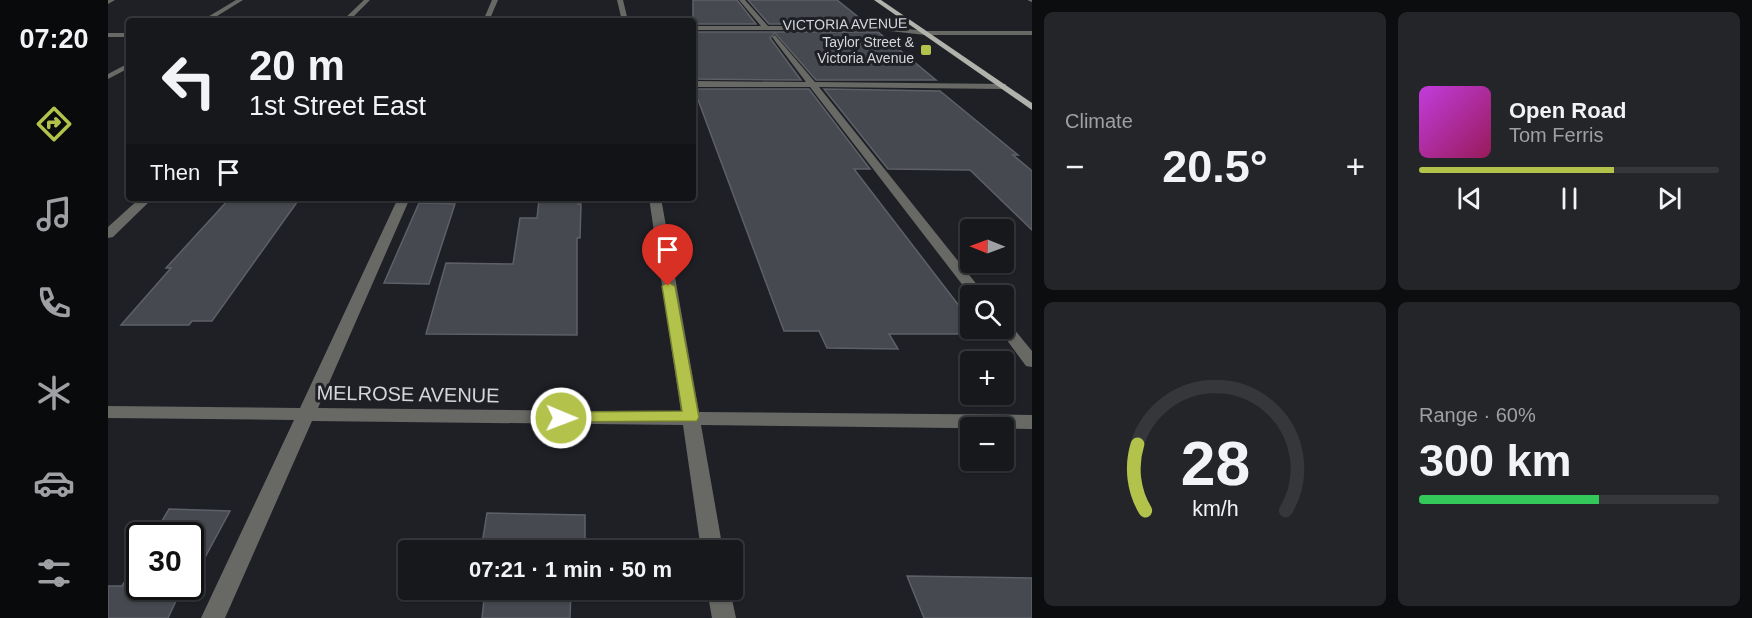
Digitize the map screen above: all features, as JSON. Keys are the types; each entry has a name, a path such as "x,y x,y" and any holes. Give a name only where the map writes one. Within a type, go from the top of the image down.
{"main road":[{"path":"878,0 1032,107"}],"street":[{"path":"108,2 112,0"},
{"path":"209,18 240,0"},
{"path":"348,18 367,0"},
{"path":"487,18 495,0"},
{"path":"620,0 625,18"},
{"path":"742,0 766,28"},
{"name":"VICTORIA AVENUE","path":"696,28 881,28 925,33 1032,33"},
{"name":"VICTORIA AVENUE","path":"887,38 925,33"},
{"path":"108,34 126,35"},
{"path":"696,37 716,37"},
{"name":"VICTORIA AVENUE","path":"763,37 786,37"},
{"path":"775,37 970,285"},
{"path":"108,79 126,67"},
{"path":"108,79 118,80"},
{"path":"696,84 1003,86"},
{"path":"108,234 144,201"},
{"path":"213,618 403,201"},
{"path":"655,201 710,540"},
{"path":"1014,339 1032,362"},
{"name":"MELROSE AVENUE","path":"108,412 1032,422"},
{"path":"721,600 724,618"}],"building":[{"path":"693,0 737,0 756,24 696,24 696,18 693,18"},
{"path":"748,0 837,0 867,24 769,24"},
{"path":"696,32 878,32 936,80 816,80 775,33 770,38 801,80 696,79"},
{"path":"696,89 809,89 870,169 854,169 960,307 960,334 889,334 898,349 827,348 819,331 784,331 696,94"},
{"path":"824,89 940,91 1018,155 1013,155 1032,171 1032,230 970,170 888,169"},
{"path":"227,201 298,201 212,321 192,321 189,325 121,325 171,268 166,268"},
{"path":"539,201 578,201 578,204 581,204 580,238 577,238 577,335 426,334 446,263 513,264 520,218 537,218"},
{"path":"419,203 455,204 429,284 384,283"},
{"path":"169,509 230,511 204,559 204,522 161,522"},
{"path":"487,513 585,515 585,540 483,540"},
{"path":"907,576 1032,578 1032,618 924,618"},
{"path":"126,580 126,600 176,600 168,618 108,618 108,586 122,586"},
{"path":"484,600 571,600 570,618 482,618"}],"place":[{"name":"Taylor Street & Victoria Avenue","path":"926,50"}],"route":[{"path":"561,418 691,417 668,286"}]}
